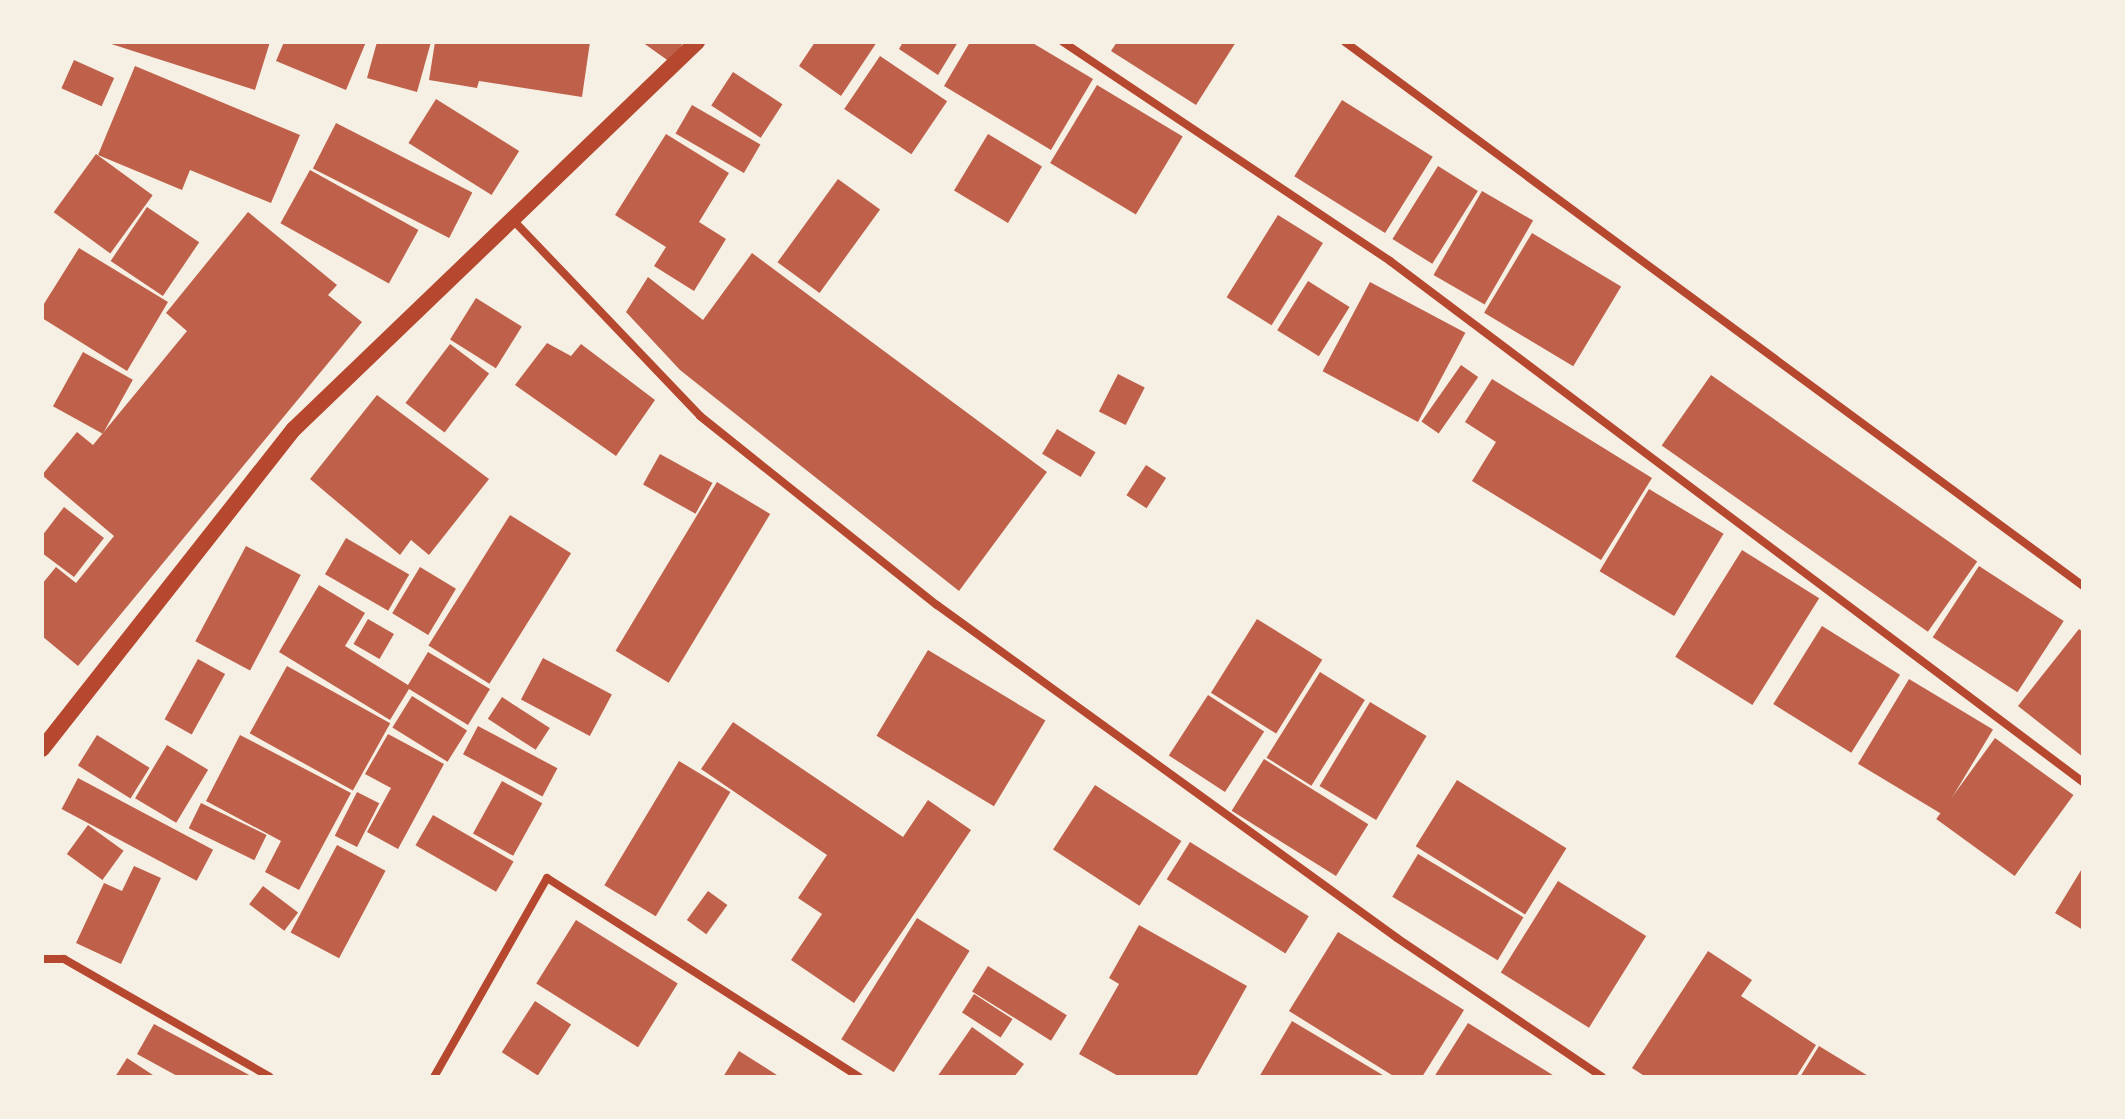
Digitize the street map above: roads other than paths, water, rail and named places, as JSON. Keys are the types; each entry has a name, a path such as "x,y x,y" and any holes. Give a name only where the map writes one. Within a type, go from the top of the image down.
{"main road":[{"path":"42,749 294,429 697,42"}],"street":[{"path":"1063,42 1390,261 2083,782"},
{"path":"1345,42 2083,586"},
{"path":"513,220 700,416 937,605 1397,938 1602,1077"},
{"path":"434,1077 547,878 859,1077"},
{"path":"42,959 64,959 270,1077"}]}
